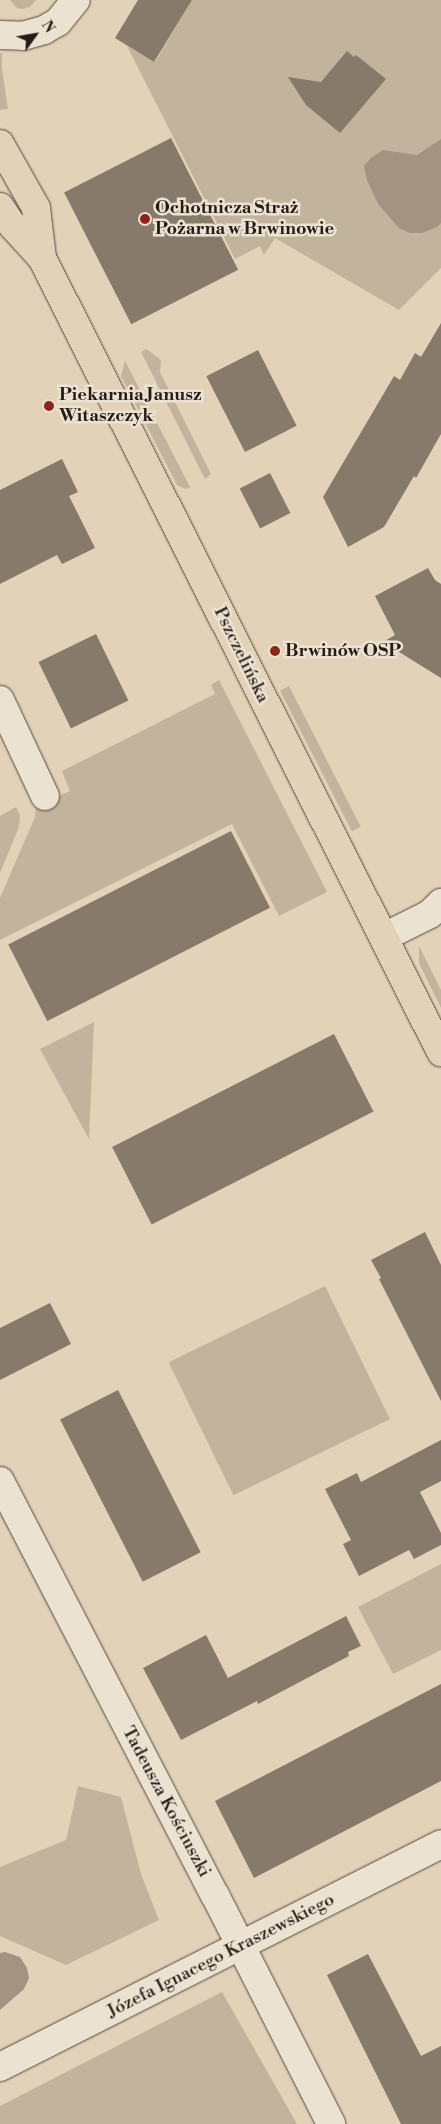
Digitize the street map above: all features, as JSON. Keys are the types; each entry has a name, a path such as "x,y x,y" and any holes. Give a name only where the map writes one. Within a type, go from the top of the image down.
{"main road":[{"name":"Pszczelińska","path":"0,144 36,208 42,258"},
{"name":"Pszczelińska","path":"0,207 12,225 42,258 441,1052"}],"street":[{"path":"0,35 23,36 44,30 58,22 76,0"},
{"path":"0,700 45,796"},
{"path":"384,937 430,914 441,903"},
{"name":"Tadeusza Kościuszki","path":"0,1481 331,2124"},
{"name":"Józefa Ignacego Kraszewskiego","path":"0,2067 441,1844"}],"shaded area":[{"path":"10,0 36,0 30,7 23,9 17,8"},
{"path":"192,0 441,0 441,268 399,310 275,238 264,255 260,246 235,259 127,46 155,62"},
{"path":"0,53 2,53 2,69 8,109 0,110"},
{"path":"441,139 441,223 437,227 422,233 410,233 399,228 378,204 367,180 364,166 371,158 383,150 417,155"},
{"path":"146,349 161,360 160,372 211,474 205,479 141,352"},
{"path":"125,361 190,487 186,489 177,485 121,376"},
{"path":"219,680 327,892 279,916 232,824 0,940 0,898 35,817 36,806 70,791 62,771 215,694 211,685"},
{"path":"289,686 361,827 352,831 280,691"},
{"path":"16,807 20,815 19,827 0,873 0,816"},
{"path":"419,946 441,990 441,1008 419,963"},
{"path":"94,1022 89,1139 40,1049"},
{"path":"325,1286 390,1419 233,1495 169,1362"},
{"path":"441,1564 441,1650 393,1674 358,1607"},
{"path":"78,1786 121,1797 141,1874 159,1920 66,1965 0,1936 0,1867 66,1840"},
{"path":"5,1952 20,1957 27,1968 29,1978 24,1989 0,2010 0,1953"},
{"path":"222,1992 297,2124 0,2124 0,2106"}],"building":[{"path":"138,0 192,0 154,62 115,38"},
{"path":"347,51 354,57 356,55 386,79 340,133 306,105 288,77 321,82"},
{"name":"Ochotnicza Straż Pożarna w Brwinowie","path":"171,138 238,270 131,324 64,192"},
{"path":"441,323 441,434 416,478 414,476 384,527 348,547 323,497 394,376 400,380 415,353 421,357"},
{"path":"258,350 297,426 245,452 206,376"},
{"path":"62,459 78,492 69,496 95,548 62,564 57,555 0,584 0,490"},
{"path":"270,473 290,513 260,529 240,488"},
{"path":"428,568 435,580 441,584 441,678 383,642 395,635 375,596"},
{"path":"96,634 128,701 71,729 38,662"},
{"path":"231,831 270,908 47,1021 8,944"},
{"path":"334,1034 373,1112 152,1225 112,1147"},
{"path":"425,1232 441,1265 441,1401 371,1260"},
{"path":"50,1303 71,1344 0,1380 0,1328"},
{"path":"118,1390 201,1552 143,1582 60,1420"},
{"path":"441,1440 441,1481 420,1492 441,1533 441,1545 414,1559 409,1550 359,1576 343,1544 351,1540 325,1489 357,1473 361,1482"},
{"path":"346,1616 361,1646 348,1652 349,1656 258,1704 257,1701 181,1740 143,1668 206,1635 228,1678"},
{"path":"441,1684 441,1781 254,1878 215,1801"},
{"path":"368,1954 421,2056 441,2046 441,2124 401,2124 327,1975"}],"place":[{"name":"Ochotnicza Straż Pożarna w Brwinowie","path":"145,219"},
{"name":"Piekarnia Janusz Witaszczyk","path":"49,406"},
{"name":"Brwinów OSP","path":"275,651"}]}
